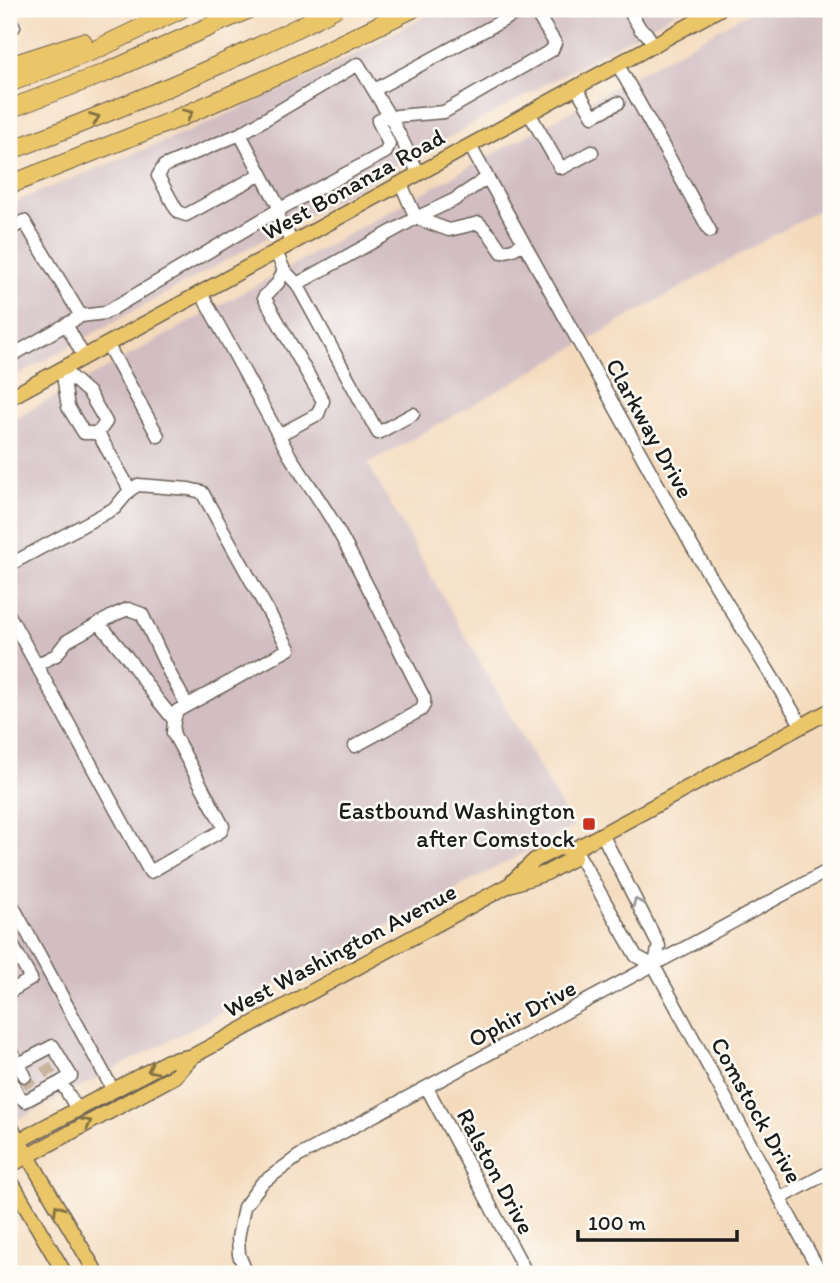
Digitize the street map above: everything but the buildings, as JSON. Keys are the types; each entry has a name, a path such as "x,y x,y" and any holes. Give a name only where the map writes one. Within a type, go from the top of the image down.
{"highway":[{"path":"9,66 178,9"},
{"path":"9,83 97,49 178,9"},
{"path":"9,109 128,63 249,9"},
{"path":"9,148 69,128 212,69 334,9"},
{"path":"389,20 406,9"},
{"path":"9,184 174,120 285,71 412,9"}],"main road":[{"name":"West Bonanza Road","path":"9,398 618,65 650,39 719,9"},
{"name":"West Washington Avenue","path":"14,1143 168,1061 194,1056 509,885 536,860 558,848 575,849 831,710"},
{"name":"West Washington Avenue","path":"9,1166 175,1076 194,1056"},
{"path":"9,1124 14,1143 27,1156 97,1274"},
{"path":"9,1178 65,1274"},
{"path":"9,1202 40,1230"}],"street":[{"path":"374,90 524,9"},
{"path":"9,357 81,316 105,313 280,209 386,152 389,144 378,121 397,116 444,112 552,50 555,43 534,9"},
{"path":"628,9 640,30 650,39"},
{"path":"636,9 650,39"},
{"path":"9,19 13,27 9,29"},
{"path":"261,174 186,215 176,209 158,176 164,166 240,134 358,64 390,117 419,174"},
{"path":"618,65 710,231"},
{"path":"576,88 593,116 618,103"},
{"path":"529,113 560,167 592,152"},
{"path":"240,134 280,209 278,219 293,243"},
{"name":"Clarkway Drive","path":"470,146 693,548 802,726"},
{"path":"297,284 454,200 487,178"},
{"path":"401,184 416,218 449,230 479,223 502,252 524,243"},
{"path":"9,230 24,221 81,316"},
{"path":"491,236 513,224"},
{"path":"276,252 284,270 297,284 378,433 413,414"},
{"path":"279,435 318,414 323,401 264,297 278,283 284,270"},
{"path":"201,293 279,435 337,530 424,698 421,710 355,746"},
{"path":"66,324 84,357"},
{"path":"107,344 158,436"},
{"path":"62,369 89,393 101,412 106,422 98,433"},
{"path":"62,369 68,407 84,433 98,433"},
{"path":"98,433 130,490"},
{"path":"9,565 115,508 130,490 138,485 202,492 289,649 177,711 173,733 223,826 221,831 150,872 9,615"},
{"path":"36,665 56,655 67,640 128,609 142,614 187,705"},
{"path":"99,623 174,720"},
{"name":"Comstock Drive","path":"602,834 659,946 654,966"},
{"name":"Comstock Drive","path":"575,849 636,956 654,966 821,1274"},
{"name":"Ophir Drive","path":"247,1274 239,1255 238,1238 244,1207 262,1183 299,1156 831,869"},
{"path":"9,899 113,1090"},
{"path":"9,942 31,979 9,992"},
{"path":"9,1048 17,1070 41,1059 53,1046 71,1076 35,1093 25,1101 18,1095 9,1076"},
{"path":"57,1082 77,1109"},
{"name":"Ralston Drive","path":"427,1088 527,1274"},
{"path":"781,1198 831,1171"}],"shaded area":[{"path":"439,9 682,9 9,380 9,204 195,129 325,70"},
{"path":"755,9 831,9 831,203 368,464 573,827 20,1119 9,1099 9,422"}],"tunnel":[{"path":"45,1065 53,1079"},
{"path":"25,1076 33,1090"}],"place":[{"name":"Eastbound Washington after Comstock","path":"589,824"}]}
